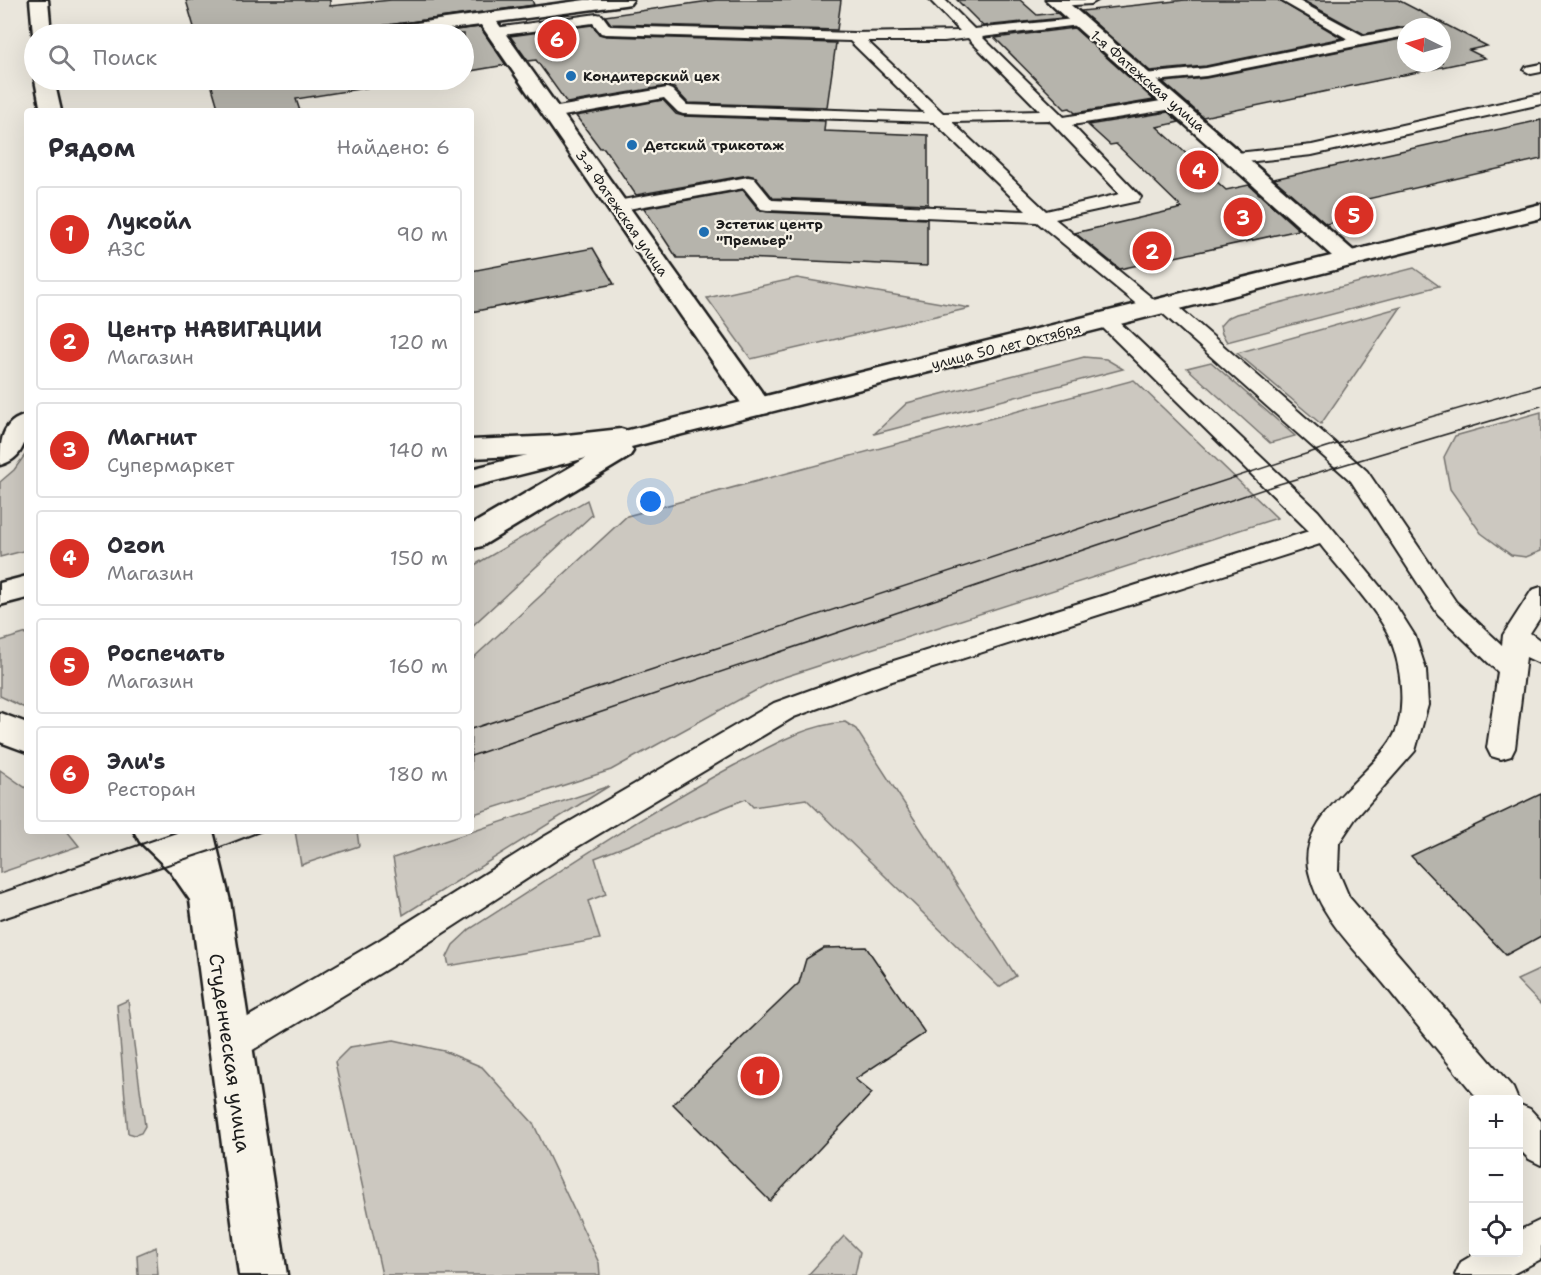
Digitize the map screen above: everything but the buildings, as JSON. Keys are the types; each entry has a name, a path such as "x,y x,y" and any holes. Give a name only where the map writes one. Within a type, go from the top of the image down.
{"main road":[{"path":"39,0 41,24"},
{"path":"459,0 463,22"},
{"path":"448,24 463,22 490,26 624,0"},
{"name":"1-я Фатежская улица","path":"1056,1 1237,158 1348,259"},
{"name":"3-я Фатежская улица","path":"490,26 758,407"},
{"path":"48,90 51,108"},
{"name":"улица 50 лет Октября","path":"474,477 1541,211"},
{"path":"0,456 24,427"},
{"path":"474,448 558,445 646,435"},
{"path":"474,538 646,435"},
{"path":"0,594 24,588"},
{"path":"0,727 24,737"},
{"path":"156,834 184,860 210,902"},
{"name":"Студенческая улица","path":"195,834 210,902 263,1275"},
{"path":"210,902 217,834"}],"lane":[{"path":"617,206 748,182 767,205 1042,217 1132,197 937,0"},
{"path":"1056,1 1091,0"},
{"path":"1287,0 1362,41"},
{"path":"490,26 597,18 606,30 944,38 1079,21"},
{"path":"1144,78 1206,72 1397,34"},
{"path":"854,37 1042,217 1159,307 1359,476 1447,608 1512,670"},
{"path":"552,113 667,93 682,109 940,118 1056,119 1173,104"},
{"path":"1237,158 1312,150 1541,99"},
{"path":"1107,321 1263,469 1325,534 1388,612 1402,636 1413,670 1415,705 1405,743 1345,812 1324,840 1323,872 1337,905 1497,1095"},
{"path":"229,1046 389,951 552,847 784,710 877,676 1325,534"},
{"path":"1501,748 1516,635 1541,596"},
{"path":"1516,635 1541,655"},
{"path":"1523,1127 1541,1147"},
{"path":"1523,1249 1541,1239"},
{"path":"1474,1275 1508,1257"}],"shaded area":[{"path":"1414,268 1439,286 1227,342 1222,334 1220,326 1227,318 1236,314"},
{"path":"797,278 970,308 751,359 707,298"},
{"path":"1401,307 1321,424 1237,353"},
{"path":"1084,357 1106,359 1123,369 874,434 907,403"},
{"path":"1211,362 1295,436 1270,443 1187,368"},
{"path":"1134,380 1277,518 775,680 611,770 474,814 474,657 627,516"},
{"path":"1541,412 1541,551 1526,557 1511,555 1481,533 1450,489 1444,457 1455,436"},
{"path":"24,456 24,551 0,557 0,482 14,470"},
{"path":"587,500 592,515 474,624 474,565"},
{"path":"24,634 24,708 0,696 0,641"},
{"path":"845,722 856,729 1016,976 999,987 806,799 753,807 746,799 595,858 606,894 588,901 600,939 449,966 447,957 453,945 470,929 634,824 774,744 816,727"},
{"path":"0,770 24,787 24,834 69,834 79,846 0,873"},
{"path":"609,786 403,915 393,858 465,834 474,834 474,831"},
{"path":"296,834 357,834 359,846 301,865"},
{"path":"1541,969 1541,1005 1517,980"},
{"path":"128,1000 145,1126 141,1133 135,1135 128,1133 117,1005"},
{"path":"394,1040 444,1051 482,1067 533,1123 599,1263 600,1275 382,1275 335,1062 350,1047"},
{"path":"844,1236 860,1252 855,1275 808,1275"},
{"path":"156,1247 158,1275 138,1275 137,1255"}],"tram line":[{"path":"474,728 1327,447 1541,385"},
{"path":"474,755 1279,484 1541,406"},
{"path":"0,893 170,834"},
{"path":"0,920 213,850 254,834"}],"place":[{"name":"Эли's","path":"557,39"},
{"name":"Кондитерский цех","path":"571,76"},
{"name":"Детский трикотаж","path":"632,145"},
{"name":"Ozon","path":"1199,170"},
{"name":"Роспечать","path":"1354,215"},
{"name":"Магнит","path":"1243,217"},
{"name":"Эстетик центр \"Премьер\"","path":"704,232"},
{"name":"Центр НАВИГАЦИИ","path":"1152,251"},
{"name":"Лукойл","path":"760,1076"}]}
